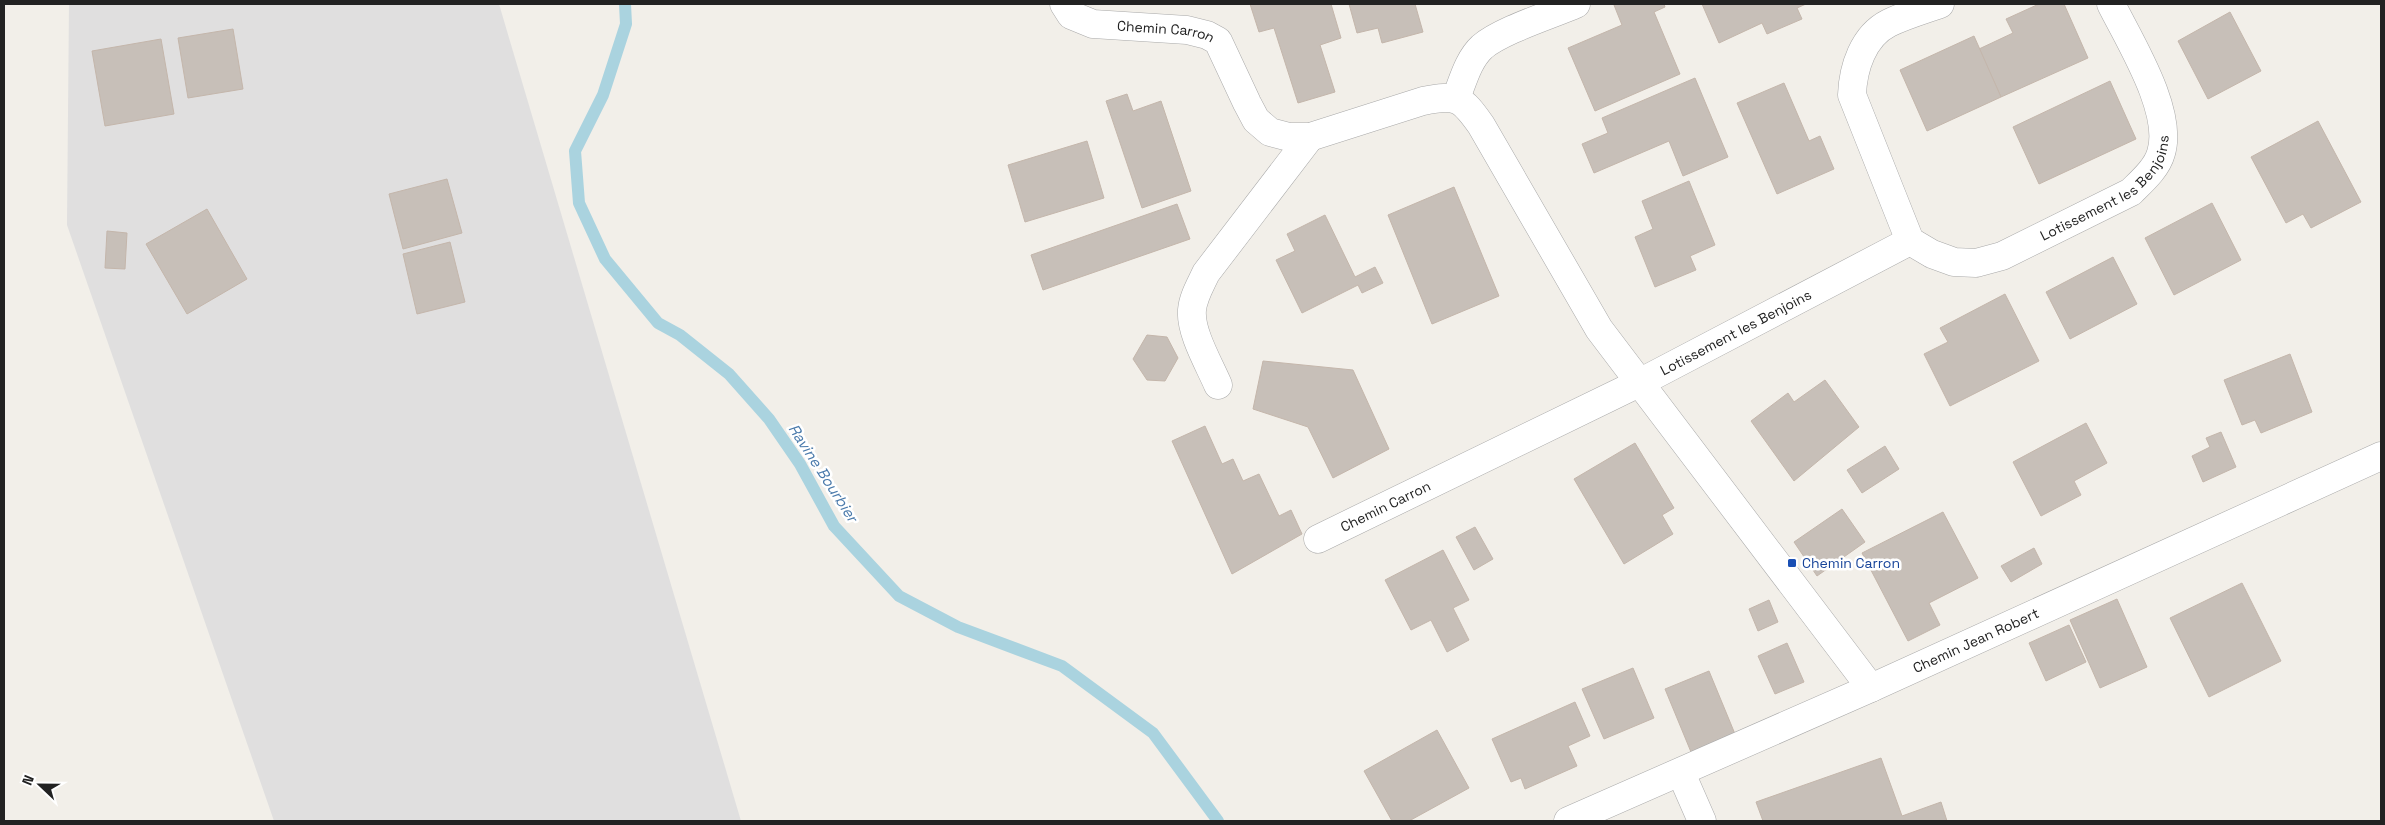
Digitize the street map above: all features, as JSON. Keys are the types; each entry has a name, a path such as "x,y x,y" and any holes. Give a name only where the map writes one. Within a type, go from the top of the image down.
{"street":[{"name":"Chemin Carron","path":"1064,4 1071,15 1093,24 1187,30 1218,41 1256,120 1270,132 1289,137 1310,136 1423,100 1440,97 1456,98"},
{"path":"1576,4 1500,36 1482,47 1469,65 1456,98 1470,109 1481,125 1599,329 1871,688"},
{"path":"1910,241 1852,95 1852,75 1860,55 1871,39 1888,23 1940,4"},
{"name":"Lotissement les Benjoins","path":"1641,382 1910,241 1932,254 1954,262 1976,263 2002,256 2131,192 2147,176 2161,154 2165,131 2159,103 2111,4"},
{"path":"1218,385 1193,326 1192,310 1197,292 1206,273 1310,136"},
{"name":"Chemin Carron","path":"1318,539 1641,382"},
{"name":"Chemin Jean Robert","path":"1568,821 1871,688 2381,456"},
{"path":"1681,773 1702,821"}],"shaded area":[{"path":"69,4 499,4 741,821 274,821 67,225"}],"building":[{"path":"1250,4 1331,4 1341,38 1320,45 1335,92 1298,103 1274,28 1259,32"},
{"path":"1349,4 1415,4 1423,32 1382,43 1378,28 1357,33"},
{"path":"1664,4 1665,7 1654,12 1680,74 1595,111 1568,48 1622,25 1614,5"},
{"path":"1702,4 1806,4 1797,8 1802,19 1767,34 1762,23 1719,43"},
{"path":"2039,4 2064,4 2088,58 2001,97 1979,49 2013,33 2006,19"},
{"path":"2230,12 2261,71 2208,99 2178,41"},
{"path":"233,29 243,89 188,98 178,38"},
{"path":"1974,36 2001,97 1927,131 1900,70"},
{"path":"161,39 174,114 105,126 92,51"},
{"path":"1695,78 1728,157 1683,176 1669,141 1594,173 1582,144 1608,133 1602,118"},
{"path":"2110,81 2136,139 2039,184 2013,127"},
{"path":"1784,83 1809,141 1820,136 1834,169 1777,194 1737,103"},
{"path":"1127,94 1133,111 1161,101 1191,191 1142,208 1106,101"},
{"path":"2318,121 2361,202 2311,228 2303,214 2286,223 2251,157"},
{"path":"1087,141 1104,198 1025,222 1008,165"},
{"path":"447,179 462,233 403,249 389,194"},
{"path":"1689,181 1715,245 1690,256 1696,270 1655,287 1635,237 1653,229 1642,201"},
{"path":"1454,187 1499,296 1432,324 1388,215"},
{"path":"2212,203 2241,260 2174,295 2145,238"},
{"path":"1177,204 1190,239 1043,290 1031,255"},
{"path":"207,209 247,279 187,314 146,244"},
{"path":"1325,215 1355,277 1375,267 1383,283 1362,293 1358,285 1302,313 1276,260 1295,251 1287,234"},
{"path":"107,231 127,233 125,269 105,268"},
{"path":"450,242 465,302 417,314 403,254"},
{"path":"2113,257 2137,304 2070,339 2046,292"},
{"path":"2005,294 2039,361 1950,406 1924,354 1948,342 1940,328"},
{"path":"1147,335 1167,337 1178,358 1165,381 1147,380 1133,359"},
{"path":"2290,354 2312,412 2261,433 2255,420 2242,425 2224,380"},
{"path":"1263,361 1353,370 1389,449 1333,478 1308,427 1253,409"},
{"path":"1825,380 1859,427 1794,481 1751,421 1788,393 1794,402"},
{"path":"2086,423 2107,463 2074,481 2081,495 2041,516 2013,462"},
{"path":"1205,426 1222,464 1233,459 1243,481 1259,474 1279,516 1291,510 1302,534 1232,574 1172,441"},
{"path":"2221,432 2236,467 2203,482 2192,456 2210,447 2206,438"},
{"path":"1635,443 1674,508 1662,515 1673,534 1624,564 1574,479"},
{"path":"1885,446 1899,469 1862,493 1847,470"},
{"path":"1842,509 1865,542 1817,576 1794,542"},
{"path":"1943,512 1978,578 1929,603 1940,625 1908,641 1862,553"},
{"path":"1475,527 1493,559 1474,570 1456,537"},
{"path":"2034,548 2042,564 2011,582 2001,566"},
{"path":"1443,550 1469,600 1453,608 1469,640 1447,652 1431,620 1411,630 1385,580"},
{"path":"2242,583 2281,661 2209,697 2170,618"},
{"path":"2117,599 2147,667 2100,688 2070,620"},
{"path":"1769,600 1778,622 1758,631 1749,609"},
{"path":"2069,625 2086,662 2046,681 2029,643"},
{"path":"1787,643 1804,682 1775,694 1758,656"},
{"path":"1633,668 1654,718 1604,739 1582,689"},
{"path":"1709,671 1735,734 1691,752 1665,689"},
{"path":"1575,702 1590,736 1568,746 1577,766 1525,789 1521,778 1511,782 1492,739"},
{"path":"1437,730 1469,788 1409,821 1392,821 1364,771"},
{"path":"1881,758 1902,816 1941,802 1947,821 1763,821 1756,802"}],"waterway":[{"name":"Ravine Bourbier","path":"625,4 626,24 603,95 575,151 579,203 605,259 658,323 680,335 729,374 769,419 800,464 834,526 899,596 958,627 1062,666 1153,733 1218,821"}],"place":[{"name":"Chemin Carron","path":"1792,563"}]}
